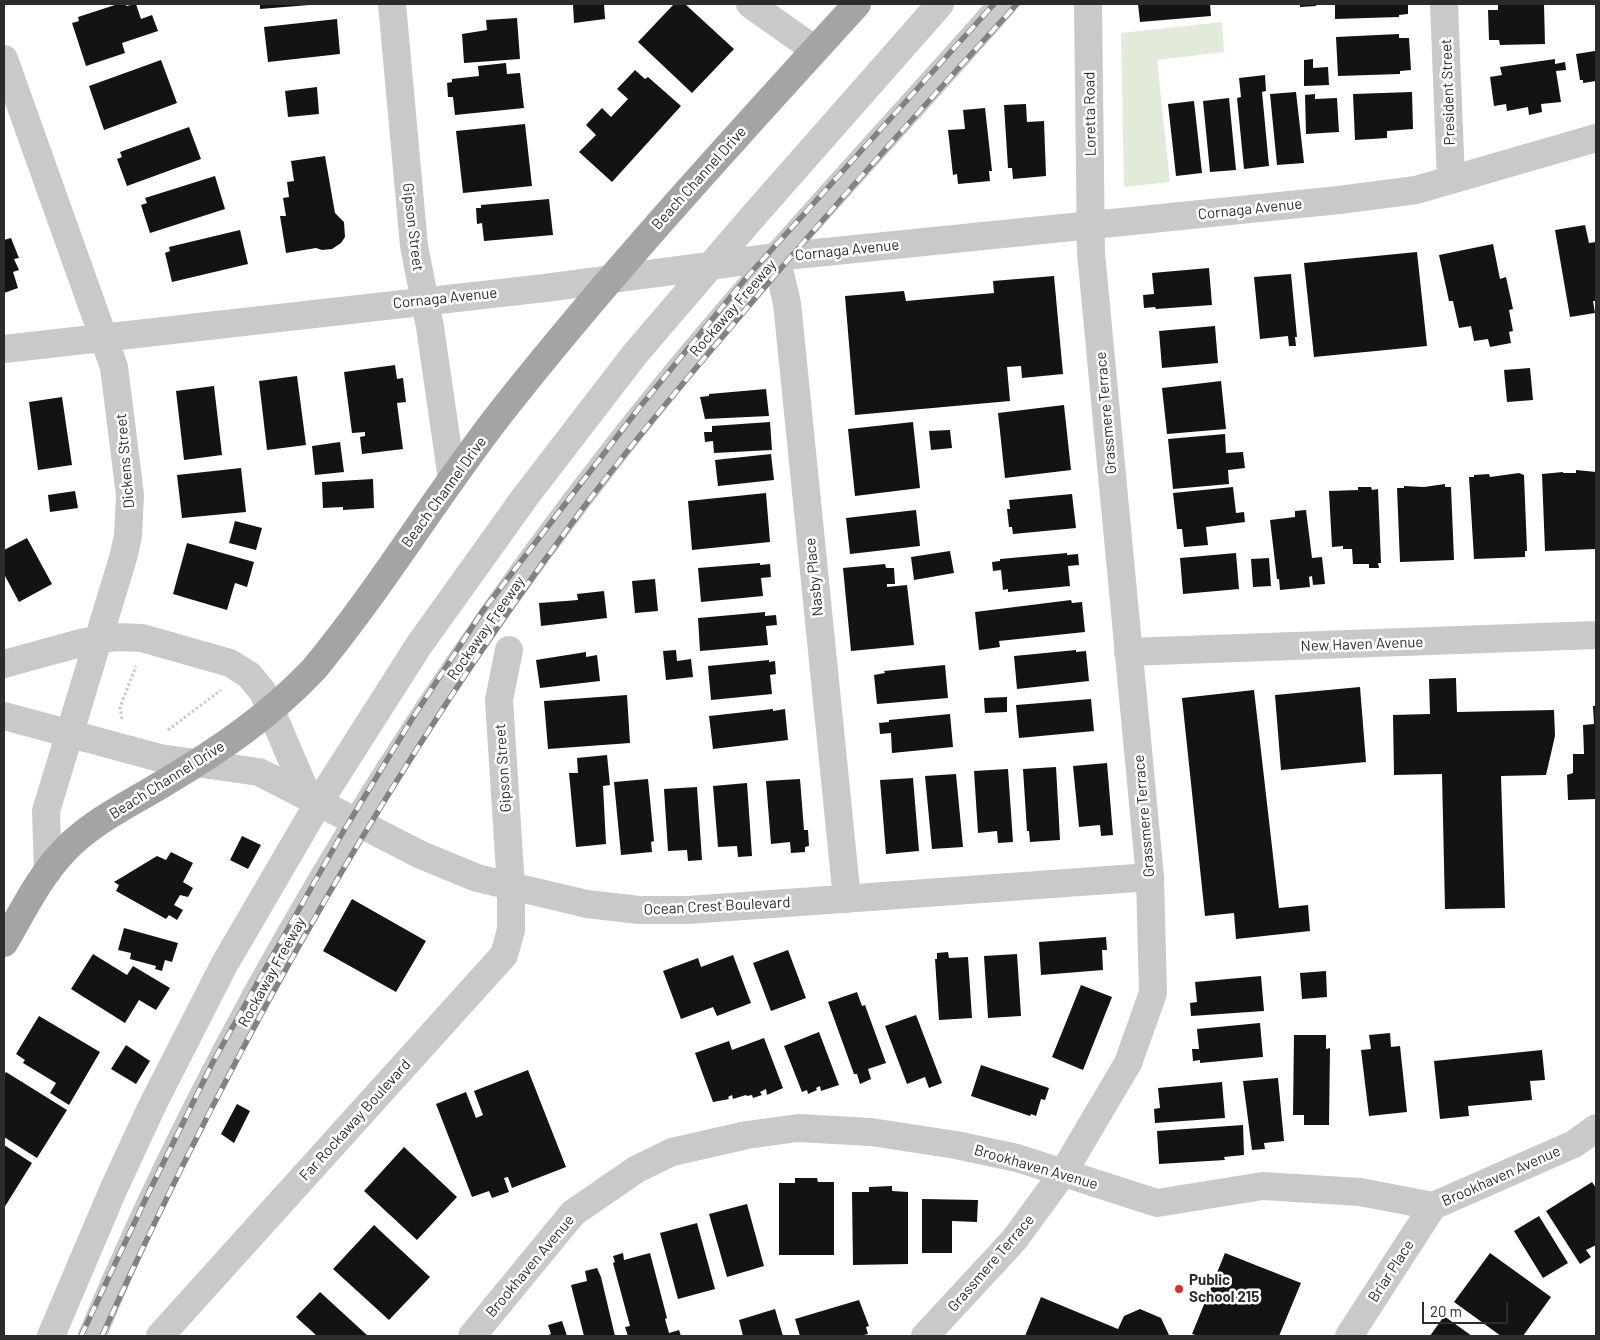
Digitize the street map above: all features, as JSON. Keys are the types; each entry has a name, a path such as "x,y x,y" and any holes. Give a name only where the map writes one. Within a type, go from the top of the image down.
{"main road":[{"name":"Beach Channel Drive","path":"4,943 48,871 63,851 86,832 196,763 271,710 300,684 326,655 501,413 609,279 857,4"}],"street":[{"name":"Gipson Street","path":"392,4 414,246 425,300 452,479"},
{"path":"750,4 815,50"},
{"path":"51,1336 114,1188 152,1106 224,965 313,798 419,644 520,505 635,354 940,4"},
{"name":"Rockaway Freeway","path":"92,1336 154,1197 219,1067 281,954 358,822 496,612 571,508 664,389 776,257 1003,4"},
{"name":"Loretta Road","path":"1088,4 1090,225"},
{"name":"President Street","path":"1444,4 1451,180"},
{"name":"Dickens Street","path":"4,59 104,337 118,384 130,495 128,536 123,558 46,811 48,871"},
{"name":"Cornaga Avenue","path":"4,349 609,279 776,257 1339,200 1416,190 1596,138"},
{"name":"Grassmere Terrace","path":"925,1336 1014,1240 1064,1174 1128,1063 1153,993 1150,877 1091,253 1090,225"},
{"name":"Nasby Place","path":"776,257 786,293 847,899"},
{"name":"New Haven Avenue","path":"1128,652 1596,635"},
{"path":"4,664 99,638 142,638 230,663 249,675 257,684 313,798"},
{"name":"Gipson Street","path":"509,650 499,700 511,887"},
{"name":"Ocean Crest Boulevard","path":"4,716 160,758 259,772 448,867 511,887 586,904 639,910 688,910 1150,877"},
{"name":"Far Rockaway Boulevard","path":"160,1336 504,955 511,930 511,887"},
{"name":"Brookhaven Avenue","path":"472,1336 573,1213 637,1169 672,1152 739,1136 798,1128 871,1132 956,1145 1017,1158 1157,1203 1263,1186 1360,1192 1433,1206 1574,1144 1596,1128"},
{"name":"Briar Place","path":"1349,1336 1433,1206"}],"path":[{"path":"124,722 120,707 134,668 139,663"},
{"path":"163,734 227,685"},
{"path":"214,686 223,689"}],"green space":[{"path":"1222,22 1224,52 1157,60 1170,182 1124,187 1121,33"}],"building":[{"path":"118,4 126,4 126,6 136,4 141,19 152,15 158,31 122,43 125,53 86,66 72,23 79,21 78,17"},
{"path":"260,4 309,4 309,5 260,9"},
{"path":"573,4 604,4 605,19 574,23"},
{"path":"674,4 685,4 734,49 692,93 638,42"},
{"path":"1138,4 1210,4 1211,16 1140,22"},
{"path":"1300,4 1316,4 1316,6 1300,7"},
{"path":"1335,4 1408,4 1408,14 1399,15 1399,17 1335,19"},
{"path":"1544,4 1545,44 1500,45 1499,40 1489,40 1488,10 1498,10 1498,5"},
{"path":"517,18 520,59 464,63 462,34 487,30 486,20"},
{"path":"337,19 340,54 268,62 264,27"},
{"path":"1399,34 1399,38 1409,38 1411,70 1400,71 1400,74 1338,76 1336,37"},
{"path":"1595,51 1596,81 1583,83 1583,80 1580,80 1576,54"},
{"path":"1313,59 1313,68 1328,67 1329,85 1304,86 1304,60"},
{"path":"1555,59 1555,64 1565,62 1566,70 1556,71 1561,102 1541,104 1542,112 1529,115 1528,107 1507,111 1506,104 1494,106 1490,77 1502,75 1500,67"},
{"path":"161,60 177,103 104,130 89,86"},
{"path":"506,63 507,74 520,73 524,108 455,115 453,97 448,97 447,83 452,82 452,79 479,76 478,66"},
{"path":"635,70 645,79 648,77 681,106 612,182 579,152 596,135 586,125 602,108 611,117 628,99 617,89"},
{"path":"1265,75 1266,91 1262,92 1269,166 1244,169 1237,98 1241,97 1239,78"},
{"path":"317,87 319,114 288,117 285,91"},
{"path":"1296,92 1304,163 1277,165 1270,94"},
{"path":"1412,92 1413,129 1387,131 1387,138 1355,140 1353,94"},
{"path":"1315,94 1315,99 1337,98 1339,132 1306,134 1305,95"},
{"path":"1229,98 1236,170 1210,172 1203,101"},
{"path":"1194,101 1202,173 1176,176 1168,104"},
{"path":"1026,104 1027,122 1044,121 1046,176 1013,179 1012,168 1008,168 1004,105"},
{"path":"985,108 992,171 989,171 990,181 958,184 957,174 953,175 948,130 965,129 963,110"},
{"path":"525,124 532,186 463,193 456,131"},
{"path":"189,127 201,159 127,186 117,159 122,157 120,152"},
{"path":"325,156 335,213 344,222 345,237 341,243 332,249 322,250 316,248 286,253 280,216 286,216 283,198 289,197 287,182 294,181 291,161"},
{"path":"215,176 225,209 150,233 141,205 147,203 145,198"},
{"path":"549,199 553,235 484,241 482,223 477,224 476,208 481,208 481,205"},
{"path":"1585,225 1589,243 1596,242 1596,301 1593,301 1595,313 1570,317 1555,230"},
{"path":"240,230 248,264 172,282 165,253 170,251 169,247"},
{"path":"11,238 19,258 14,259 19,270 13,272 18,288 4,293 4,240"},
{"path":"1493,244 1500,279 1506,277 1513,309 1509,310 1513,331 1509,332 1511,343 1490,347 1488,339 1474,341 1471,326 1459,328 1453,301 1449,301 1439,255"},
{"path":"1417,252 1427,346 1314,357 1304,263"},
{"path":"1209,268 1212,305 1156,309 1155,307 1144,308 1143,295 1154,294 1152,273"},
{"path":"1291,274 1297,337 1295,337 1296,346 1289,346 1288,336 1260,339 1254,277"},
{"path":"1054,276 1063,374 1022,378 1021,366 1007,367 1010,401 855,415 845,296 904,291 906,301 994,293 993,281"},
{"path":"1215,326 1218,363 1162,368 1159,331"},
{"path":"395,365 397,379 403,378 406,402 397,403 403,449 362,454 360,437 365,436 365,432 352,433 344,372"},
{"path":"1530,368 1533,400 1507,402 1504,370"},
{"path":"297,376 306,445 267,450 259,381"},
{"path":"1221,381 1226,429 1167,434 1162,388"},
{"path":"214,386 222,455 184,460 176,391"},
{"path":"766,389 769,416 705,419 700,397 709,396 709,394"},
{"path":"62,397 72,465 38,470 29,402"},
{"path":"1064,405 1071,470 1005,478 998,413"},
{"path":"770,422 772,450 714,453 713,441 705,442 704,432 712,432 712,426"},
{"path":"913,422 920,488 855,496 848,429"},
{"path":"950,430 952,448 931,450 929,431"},
{"path":"1225,434 1226,453 1243,452 1245,468 1228,470 1229,484 1173,489 1168,439"},
{"path":"340,442 344,472 315,475 312,446"},
{"path":"771,454 774,480 718,486 715,460"},
{"path":"241,468 246,512 182,518 177,475"},
{"path":"1576,470 1596,472 1596,549 1545,551 1542,474 1576,473"},
{"path":"1519,473 1524,475 1527,551 1525,551 1525,557 1474,559 1469,477 1489,474 1490,477"},
{"path":"373,479 374,508 343,510 343,507 323,508 322,482"},
{"path":"1445,484 1445,487 1451,487 1454,560 1400,562 1397,488"},
{"path":"1233,487 1236,513 1244,512 1245,522 1206,527 1208,545 1184,547 1182,529 1177,529 1173,493"},
{"path":"1358,487 1371,487 1372,490 1378,489 1381,563 1378,563 1379,568 1369,568 1369,564 1353,564 1352,549 1343,549 1343,546 1332,547 1329,491 1358,490"},
{"path":"75,491 78,508 50,512 48,495"},
{"path":"766,493 770,542 692,550 688,501"},
{"path":"1072,494 1076,528 1013,534 1012,527 1009,527 1007,509 1010,509 1009,500"},
{"path":"916,510 920,546 850,554 846,518"},
{"path":"1306,510 1312,558 1322,557 1325,584 1313,585 1312,576 1309,577 1310,587 1280,590 1270,520 1295,517 1295,511"},
{"path":"235,521 262,528 256,550 229,543"},
{"path":"27,538 52,584 19,602 4,574 4,550"},
{"path":"187,543 254,562 247,587 235,583 227,610 173,594"},
{"path":"950,551 954,573 914,580 911,557"},
{"path":"1067,553 1067,555 1078,554 1079,565 1068,566 1070,586 1008,592 1008,589 1003,590 1001,570 993,571 992,562 1000,561 1000,559"},
{"path":"1236,553 1239,589 1183,594 1180,558"},
{"path":"1269,558 1271,586 1253,587 1251,559"},
{"path":"760,563 760,565 770,564 771,577 761,578 763,596 701,602 698,568"},
{"path":"885,564 886,568 894,568 895,584 887,584 887,587 907,585 914,645 851,651 843,568"},
{"path":"655,579 658,611 635,613 632,581"},
{"path":"604,591 607,618 541,626 539,603 578,600 577,594"},
{"path":"1071,600 1072,603 1082,602 1085,632 999,641 1000,647 979,650 975,612"},
{"path":"765,612 765,616 776,615 777,625 766,626 768,645 700,651 698,618"},
{"path":"676,650 677,661 691,659 693,677 666,680 663,651"},
{"path":"1076,650 1076,652 1086,651 1089,681 1017,689 1014,656"},
{"path":"586,652 586,657 597,655 600,681 540,688 536,660"},
{"path":"769,660 769,662 775,661 776,674 770,675 772,694 711,700 708,666"},
{"path":"945,665 948,698 877,704 874,675 885,673 884,671"},
{"path":"1456,678 1457,712 1554,710 1555,736 1546,775 1501,776 1505,908 1445,909 1442,774 1394,775 1393,715 1430,714 1429,679"},
{"path":"1360,687 1366,762 1281,770 1275,695"},
{"path":"1254,690 1279,908 1308,905 1310,931 1236,939 1234,913 1205,916 1182,698"},
{"path":"627,695 630,743 548,749 544,701"},
{"path":"1007,697 1007,712 985,713 984,698"},
{"path":"1091,699 1094,731 1019,738 1016,705"},
{"path":"1593,706 1596,706 1596,799 1568,800 1567,775 1573,773 1573,754 1584,754 1583,725 1594,724"},
{"path":"773,709 773,711 785,709 788,740 713,749 709,716"},
{"path":"950,714 953,747 892,753 891,733 880,734 879,723 889,722 889,720"},
{"path":"607,755 610,785 603,786 606,844 576,847 569,773 578,773 577,758"},
{"path":"1107,763 1113,835 1101,836 1100,825 1079,827 1073,766"},
{"path":"1056,767 1060,840 1030,842 1029,831 1027,831 1023,769"},
{"path":"1008,769 1013,842 998,843 997,831 978,833 974,771"},
{"path":"956,774 963,847 932,849 925,776"},
{"path":"913,778 919,851 886,854 880,780"},
{"path":"648,779 654,841 651,842 652,852 621,855 614,782"},
{"path":"800,779 804,830 808,830 809,846 805,847 805,852 791,853 790,842 771,844 766,781"},
{"path":"747,783 752,856 738,857 737,846 718,847 713,786"},
{"path":"697,787 702,860 688,861 687,850 668,851 664,789"},
{"path":"242,836 261,845 248,869 230,860"},
{"path":"171,852 193,863 183,882 193,888 188,897 180,895 174,905 183,910 177,920 169,915 166,919 116,891 119,885 114,882 157,856 166,860"},
{"path":"352,899 426,941 396,992 323,951"},
{"path":"124,928 178,943 172,962 165,960 162,971 155,969 156,966 130,959 131,953 118,950"},
{"path":"1106,937 1107,950 1102,950 1103,970 1041,975 1039,942"},
{"path":"788,950 806,998 771,1011 753,963"},
{"path":"948,952 949,958 968,957 972,1018 939,1020 935,959 937,959 937,953"},
{"path":"93,954 127,975 133,966 170,988 156,1010 139,1000 125,1023 71,989"},
{"path":"1017,954 1021,1016 988,1018 984,956"},
{"path":"733,955 751,1003 717,1016 713,1007 681,1019 663,971 698,958 701,967"},
{"path":"1326,971 1327,997 1302,999 1300,973"},
{"path":"1261,976 1264,1011 1191,1016 1190,1003 1197,1002 1195,982"},
{"path":"1081,985 1112,997 1083,1070 1052,1057"},
{"path":"857,992 862,1006 865,1005 886,1063 868,1069 871,1079 860,1084 857,1074 854,1074 828,1002"},
{"path":"916,1015 942,1083 929,1088 925,1077 907,1084 885,1026"},
{"path":"39,1016 100,1052 69,1105 50,1093 56,1083 23,1063 25,1060 16,1054"},
{"path":"1260,1023 1263,1057 1200,1063 1200,1060 1193,1061 1192,1049 1199,1049 1197,1029"},
{"path":"819,1032 839,1085 821,1091 820,1086 816,1088 817,1090 808,1094 807,1090 802,1092 784,1046"},
{"path":"1390,1033 1391,1047 1400,1046 1407,1112 1369,1116 1361,1050 1371,1049 1369,1035"},
{"path":"1294,1035 1326,1035 1326,1049 1330,1048 1329,1125 1304,1125 1304,1115 1293,1115"},
{"path":"764,1038 783,1088 767,1095 766,1089 760,1092 762,1095 753,1098 752,1095 746,1095 733,1099 732,1095 728,1097 729,1099 713,1102 695,1053 729,1041 732,1050"},
{"path":"126,1045 150,1061 136,1084 111,1069"},
{"path":"1542,1050 1545,1080 1530,1081 1532,1100 1468,1106 1469,1116 1440,1119 1434,1061"},
{"path":"981,1065 1049,1088 1045,1100 1041,1099 1036,1116 1031,1114 1030,1116 971,1096"},
{"path":"528,1070 566,1167 512,1188 508,1177 504,1178 509,1192 492,1198 489,1191 472,1197 436,1104 466,1092 476,1118 483,1115 474,1091"},
{"path":"6,1072 67,1110 37,1158 4,1137 4,1075"},
{"path":"1278,1078 1284,1141 1264,1143 1265,1149 1252,1150 1243,1081"},
{"path":"1222,1082 1225,1118 1155,1123 1154,1109 1160,1108 1158,1088"},
{"path":"237,1104 250,1111 234,1143 221,1134"},
{"path":"1243,1125 1244,1155 1224,1157 1225,1160 1159,1164 1157,1131"},
{"path":"4,1145 32,1163 4,1208"},
{"path":"404,1147 457,1197 417,1240 364,1191"},
{"path":"795,1178 817,1178 818,1182 834,1182 834,1255 779,1255 779,1183 795,1183"},
{"path":"1592,1182 1596,1188 1596,1245 1586,1250 1591,1257 1580,1264 1546,1211"},
{"path":"892,1186 892,1191 908,1192 908,1264 853,1265 852,1192 869,1192 869,1187"},
{"path":"922,1199 978,1200 977,1222 952,1221 952,1253 922,1253"},
{"path":"747,1204 764,1266 727,1277 709,1214"},
{"path":"1539,1216 1568,1263 1543,1278 1514,1231"},
{"path":"697,1223 715,1289 678,1299 660,1233"},
{"path":"374,1225 430,1277 389,1320 333,1269"},
{"path":"623,1253 624,1260 650,1253 667,1318 665,1319 669,1333 679,1330 681,1336 628,1336 625,1327 630,1326 613,1263 615,1262 613,1256"},
{"path":"1225,1253 1301,1283 1279,1336 1199,1336 1192,1334"},
{"path":"1490,1253 1551,1297 1523,1336 1501,1336 1454,1302"},
{"path":"597,1268 601,1277 615,1336 584,1336 571,1285 587,1281 585,1271"},
{"path":"320,1292 368,1336 317,1336 296,1317"},
{"path":"1041,1297 1118,1329 1124,1316 1140,1309 1161,1318 1169,1335 1025,1336"},
{"path":"859,1300 869,1326 866,1327 868,1334 860,1336 800,1336 795,1319"},
{"path":"775,1309 783,1336 743,1336 739,1320"},
{"path":"1444,1316 1472,1336 1430,1336"},
{"path":"562,1321 567,1336 546,1336 551,1334 548,1325"}],"railway":[{"path":"81,1336 213,1062 343,832 412,719 482,612 639,408 747,277 994,4"},
{"path":"102,1336 152,1228 205,1121 319,911 380,808 510,609 597,489 760,292 906,126 1017,4"}],"place":[{"name":"Public School 215","path":"1179,1289"}]}
